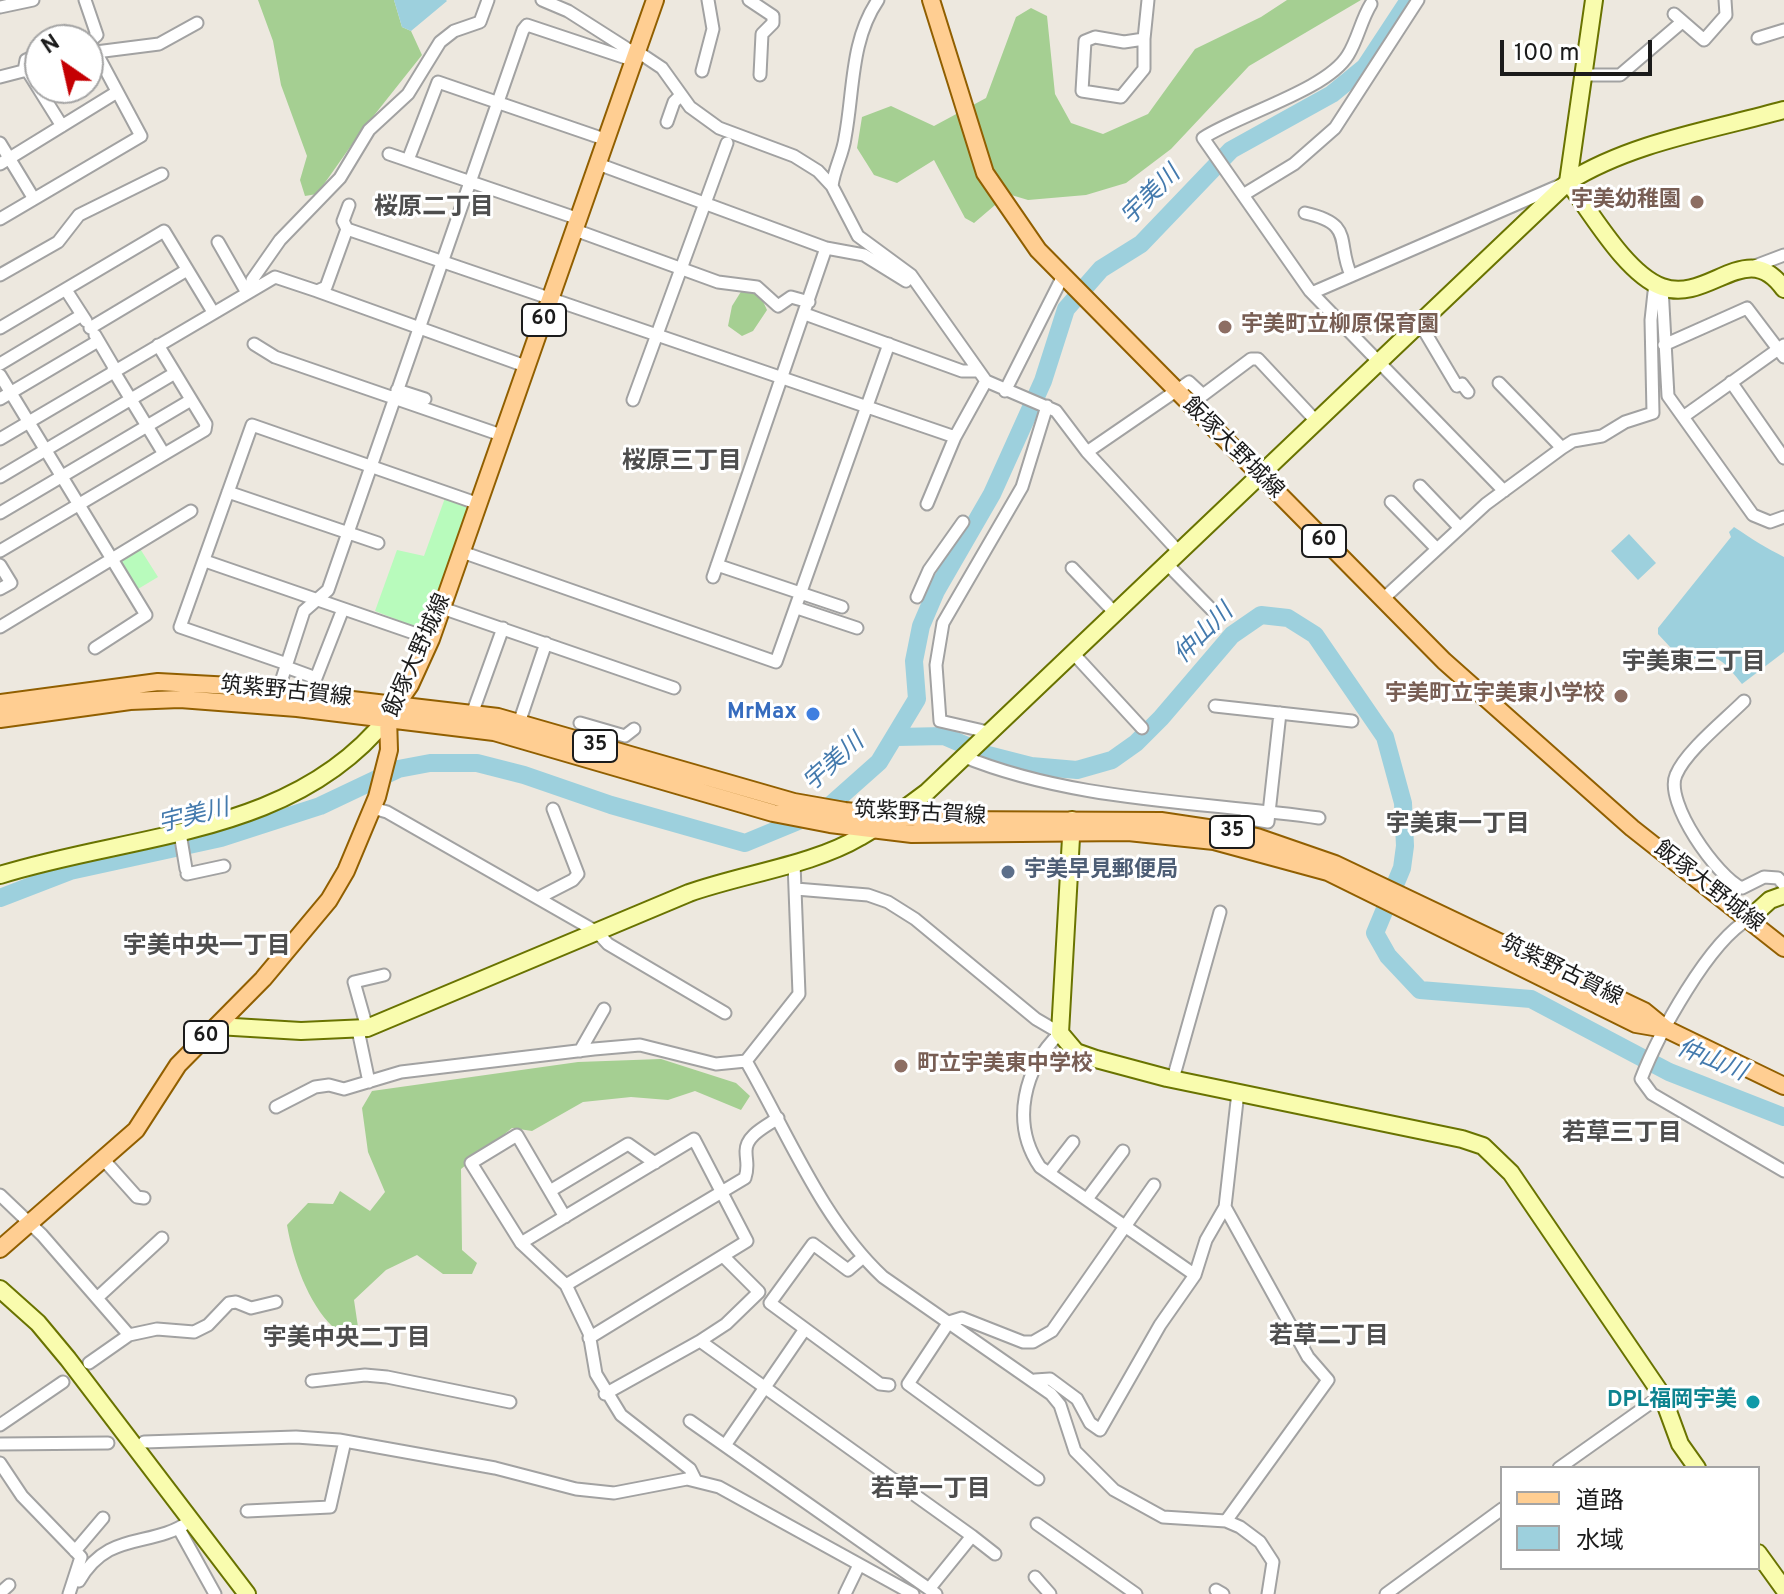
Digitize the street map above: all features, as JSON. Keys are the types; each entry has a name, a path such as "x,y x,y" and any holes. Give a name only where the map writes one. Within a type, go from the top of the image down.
{"main road":[{"name":"飯塚大野城線","path":"0,1249 136,1130 178,1065 217,1026 329,900 375,802 389,750 391,711 410,685 431,639 655,0"},
{"name":"飯塚大野城線","path":"931,0 985,173 1030,240 1065,280 1444,661 1632,828 1783,947"},
{"name":"筑紫野古賀線","path":"0,703 158,678 278,691 507,735 773,813 830,824 972,835 1072,825 1161,821 1241,834 1335,864 1379,890"},
{"name":"筑紫野古賀線","path":"0,719 80,705 180,699 472,714 519,723 794,802 845,811 936,820 1072,825 1214,841 1328,872 1379,890 1636,1024 1666,1029 1784,1086"}],"street":[{"path":"0,7 33,0"},
{"path":"250,289 252,280 269,254 340,178 369,130 408,94 440,42 454,31 480,22 488,0"},
{"path":"542,0 568,11 636,56 662,68 680,96 719,128 794,156 818,171 832,186 858,236 911,275 983,376"},
{"path":"702,71 713,29 708,0"},
{"path":"749,0 773,16 773,23 762,34 760,75"},
{"path":"832,186 845,140 853,69 868,16 878,0"},
{"path":"1144,39 1124,42 1095,37 1085,41 1082,91 1121,97 1144,69 1148,0"},
{"path":"1243,195 1294,164 1335,128 1418,0"},
{"path":"217,1026 363,1029 729,879 794,863 859,838 927,792 1568,182 1594,0"},
{"path":"1584,75 1620,75 1678,18 1704,40 1726,15 1725,0"},
{"path":"87,1 94,24"},
{"path":"1371,4 1347,57 1331,72 1305,89 1230,121 1203,138 1310,291 1504,491"},
{"path":"104,51 159,44 197,23"},
{"path":"278,691 304,611 328,590 369,465 527,25 636,56"},
{"path":"1758,38 1784,30"},
{"path":"0,219 141,136 104,67"},
{"path":"0,77 24,71"},
{"path":"408,160 438,82 607,140"},
{"path":"5,161 117,92"},
{"path":"667,122 674,102 680,96"},
{"path":"48,104 62,126"},
{"path":"1314,292 1632,151 1784,110"},
{"path":"0,143 5,161 34,199"},
{"path":"633,400 727,143"},
{"path":"389,154 470,181 682,270 718,282 757,287 778,306 791,297 807,308 889,344 983,376 1008,392 1056,411 1214,612"},
{"path":"598,164 826,248 864,255 906,281 911,275"},
{"path":"0,275 58,242 79,215 162,174"},
{"path":"1568,182 1638,272 1659,285 1691,288 1784,255"},
{"path":"349,205 343,221 347,229 955,437"},
{"path":"1305,213 1321,217 1337,227 1346,247 1351,275"},
{"path":"317,291 326,287 347,229"},
{"path":"0,328 164,231 213,312"},
{"path":"218,242 250,289"},
{"path":"826,248 715,571 842,607"},
{"path":"1755,266 1771,273 1784,289"},
{"path":"90,328 187,270"},
{"path":"0,439 275,277 528,367"},
{"path":"1008,392 1065,280"},
{"path":"1659,285 1668,396 1753,515 1770,522 1784,517"},
{"path":"1383,599 1460,528 1562,448 1573,441 1602,436 1625,422 1653,413 1651,320 1659,285"},
{"path":"66,290 164,454"},
{"path":"1664,345 1747,308 1782,350 1683,417"},
{"path":"0,364 82,315"},
{"path":"1419,322 1441,364 1457,386 1462,384 1468,392"},
{"path":"5,396 98,341"},
{"path":"254,344 275,357 396,394 504,436"},
{"path":"462,552 776,662 889,344"},
{"path":"0,551 205,430 206,424 158,345"},
{"path":"1087,452 1189,382 1203,395 1251,359 1258,359 1316,421"},
{"path":"0,477 175,373"},
{"path":"0,375 5,396 28,422 146,615 95,648"},
{"path":"927,504 983,376"},
{"path":"1731,382 1784,458"},
{"path":"1499,383 1562,448"},
{"path":"396,394 425,399"},
{"path":"0,513 191,400"},
{"path":"986,733 944,724 938,716 938,641 960,587 1022,487 1045,405"},
{"path":"343,609 316,678 180,627 252,425 479,504"},
{"path":"1420,486 1460,528"},
{"path":"228,492 378,543"},
{"path":"1391,502 1437,549"},
{"path":"0,627 191,511"},
{"path":"917,597 934,562 963,522"},
{"path":"205,561 431,639"},
{"path":"0,565 11,583 0,589"},
{"path":"1072,568 1114,612"},
{"path":"442,608 674,688"},
{"path":"797,608 857,628"},
{"path":"472,714 503,628"},
{"path":"519,723 546,643"},
{"path":"1072,652 1142,728"},
{"path":"1744,701 1675,775 1675,785 1691,834 1728,882 1742,888 1764,877 1778,878 1784,885"},
{"path":"1215,706 1352,721"},
{"path":"0,875 181,836 266,808 346,762 366,745 391,711"},
{"path":"1241,834 1245,818 1268,822 1280,713"},
{"path":"581,742 583,724 625,736 634,729"},
{"path":"962,756 999,771 1070,790 1319,818"},
{"path":"375,802 597,932 608,944 725,1013"},
{"path":"538,898 573,880 578,874 553,809"},
{"path":"1072,825 1060,1033 1046,1046 1028,1082 1023,1108 1025,1132 1033,1156 1049,1173 1195,1275"},
{"path":"181,836 187,871 224,866"},
{"path":"276,1107 315,1087 329,1085 344,1089 401,1072 640,1045 716,1064 746,1061 799,994 794,863"},
{"path":"796,889 868,895 888,902 915,919 1036,1019 1060,1033 1076,1052 1173,1079 1483,1146 1511,1173 1662,1395 1680,1444 1696,1466"},
{"path":"1784,895 1770,900 1749,919 1733,928 1716,947 1652,1052 1641,1079 1652,1094 1784,1171"},
{"path":"1173,1079 1220,912"},
{"path":"369,1082 354,982 384,975"},
{"path":"580,1051 604,1009"},
{"path":"746,1061 835,1221 862,1258 883,1277 1035,1380 1060,1405 1075,1451 1114,1490 1163,1517 1226,1521 1260,1542 1273,1562 1268,1594"},
{"path":"1035,1380 1050,1379 1077,1399 1090,1423 1100,1430 1160,1325 1195,1275 1206,1240 1225,1207 1238,1092"},
{"path":"566,1285 745,1178 750,1166 746,1149 751,1138 778,1118"},
{"path":"565,1217 517,1135 471,1163 521,1243 566,1285 589,1338 596,1374 605,1394 621,1415 690,1469 695,1479"},
{"path":"521,1243 694,1139 724,1191 747,1241 589,1338"},
{"path":"1049,1173 1073,1142"},
{"path":"550,1191 628,1144 655,1163"},
{"path":"1087,1199 1123,1151"},
{"path":"103,1159 137,1197 144,1198"},
{"path":"1038,1479 908,1384 949,1322 962,1318 970,1320 1011,1341 1033,1342 1052,1331 1154,1185"},
{"path":"0,1195 42,1235 129,1335"},
{"path":"1225,1207 1308,1357 1328,1380 1226,1521"},
{"path":"97,1298 162,1238"},
{"path":"862,1258 848,1270 813,1244 770,1303 880,1384 889,1385"},
{"path":"605,1394 726,1324 759,1292 723,1256"},
{"path":"0,1289 38,1323 68,1359 184,1525 247,1594"},
{"path":"89,1363 129,1335 157,1329 194,1332 208,1325 229,1303 236,1302 251,1308 276,1302"},
{"path":"726,1444 805,1329"},
{"path":"700,1341 995,1554"},
{"path":"312,1381 365,1375 387,1377 510,1402"},
{"path":"0,1425 63,1382"},
{"path":"1562,1466 1662,1395"},
{"path":"690,1421 933,1591 972,1536"},
{"path":"144,1442 296,1437 345,1441 495,1468 576,1489 614,1493 695,1479 719,1487 913,1594"},
{"path":"247,1511 330,1507 345,1441"},
{"path":"0,1444 108,1443"},
{"path":"0,1463 22,1496 75,1551 82,1563 70,1594"},
{"path":"1386,1594 1500,1510"},
{"path":"75,1551 103,1518"},
{"path":"1037,1524 1136,1594"},
{"path":"70,1594 83,1573 113,1546 184,1525"},
{"path":"184,1525 215,1594"},
{"path":"1760,1556 1784,1589"},
{"path":"845,1594 859,1565"},
{"path":"1035,1577 1050,1594"},
{"path":"1111,1594 1119,1582"}],"green space":[{"path":"258,0 394,0 402,27 411,31 422,55 360,133 317,194 305,196 300,180 307,156 281,85 273,41"},
{"path":"1287,0 1361,0 1249,66 1171,149 1126,183 1086,195 1028,200 1008,194 974,223 965,218 934,160 897,183 874,175 857,148 862,117 891,106 934,126 986,98 1016,17 1031,8 1047,16 1055,94 1071,123 1103,134 1148,114 1195,49 1261,17"},
{"path":"748,289 760,295 767,310 753,331 742,336 728,326 732,306 742,290"},
{"path":"445,498 471,508 428,632 375,611 397,550 424,556"},
{"path":"139,547 158,577 138,589 119,560"},
{"path":"661,1059 736,1083 750,1096 741,1110 695,1091 668,1100 631,1097 583,1102 532,1131 512,1128 461,1169 462,1250 477,1263 472,1274 443,1274 417,1255 386,1270 354,1300 358,1327 333,1327 324,1317 303,1280 287,1225 308,1203 333,1204 340,1191 370,1211 385,1192 368,1152 362,1108 372,1091 578,1062"}],"water":[{"path":"394,0 447,1 411,31 402,27"},
{"path":"1734,527 1784,557 1784,652 1742,684 1718,659 1704,657 1683,661 1658,634 1658,628 1731,537 1729,532"},
{"path":"1629,534 1656,563 1638,580 1611,551"}],"waterway":[{"name":"宇美川","path":"0,898 70,871 221,838 320,806 398,769 430,763 477,763 745,843 825,810 879,762 917,699 914,661 921,626 936,591 992,494 1043,381 1066,309 1101,269 1141,244 1231,150 1332,94 1365,67 1409,0"},
{"name":"仲山川","path":"897,737 944,736 988,755 1031,766 1077,770 1112,760 1136,743 1161,718 1232,635 1261,615 1288,618 1315,635 1385,737 1403,803 1405,846 1402,868 1375,933 1388,956 1420,990 1531,999 1669,1072 1784,1117"}],"place":[{"name":"宇美幼稚園","path":"1697,202"},
{"name":"宇美町立柳原保育園","path":"1225,327"},
{"name":"宇美町立宇美東小学校","path":"1621,696"},
{"name":"MrMax","path":"813,714"},
{"name":"宇美早見郵便局","path":"1008,872"},
{"name":"町立宇美東中学校","path":"901,1066"},
{"name":"DPL福岡宇美","path":"1753,1402"}],"district":[{"name":"桜原二丁目","path":"434,209"},
{"name":"桜原三丁目","path":"682,463"},
{"name":"宇美東三丁目","path":"1694,664"},
{"name":"宇美東一丁目","path":"1458,826"},
{"name":"宇美中央一丁目","path":"207,948"},
{"name":"若草三丁目","path":"1622,1135"},
{"name":"若草二丁目","path":"1329,1338"},
{"name":"宇美中央二丁目","path":"347,1340"},
{"name":"若草一丁目","path":"931,1491"}]}
